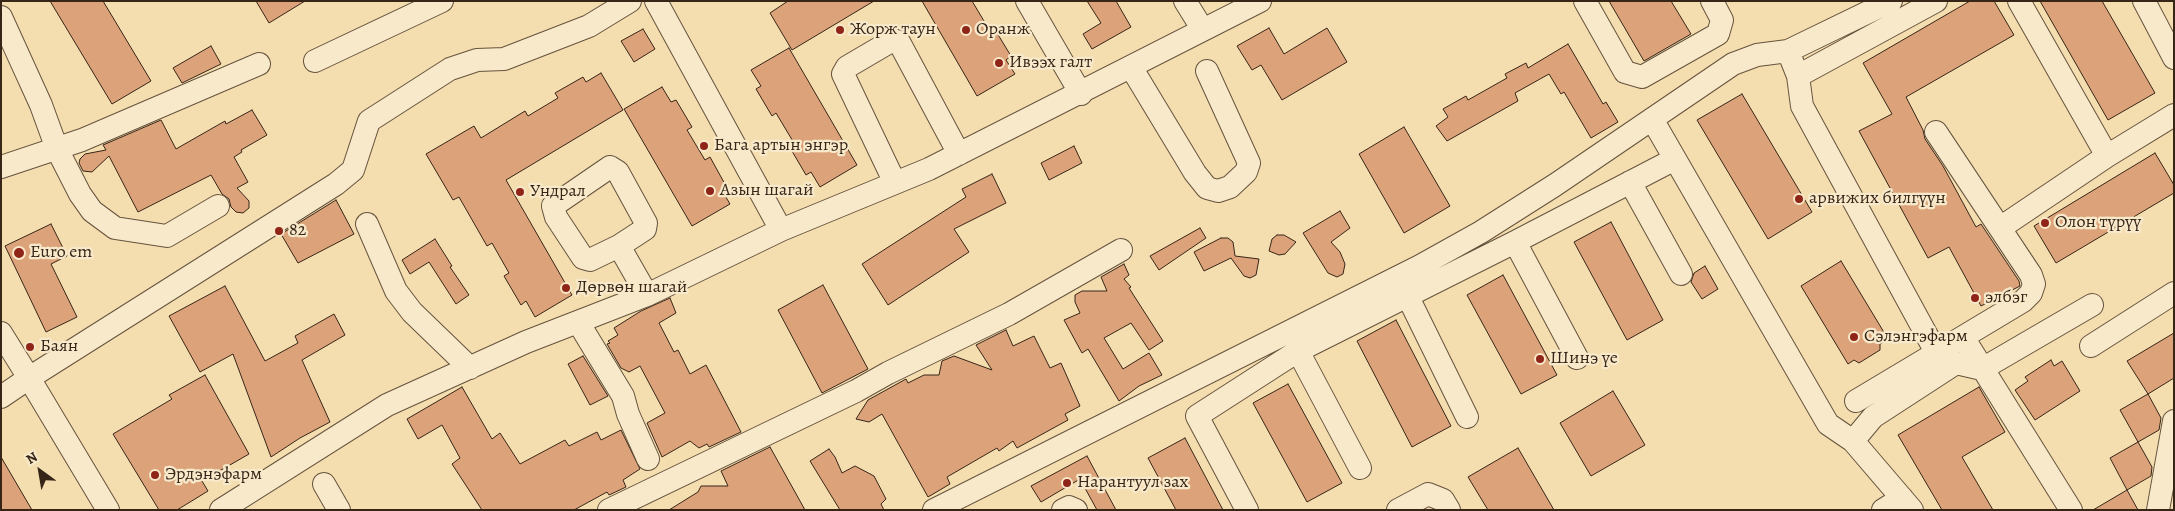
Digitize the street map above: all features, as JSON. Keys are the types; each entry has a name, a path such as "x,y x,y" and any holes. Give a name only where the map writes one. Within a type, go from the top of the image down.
{"street":[{"path":"315,61 442,1"},
{"path":"1,397 336,184 353,170 369,121 450,70 477,60 504,59 589,26 630,1"},
{"path":"656,1 781,230"},
{"path":"1027,1 1080,94"},
{"path":"1186,1 1203,30"},
{"path":"221,510 387,405 526,342 647,295 781,230 895,183 959,154 1260,1"},
{"path":"1585,1 1625,72 1642,77 1718,34 1722,20 1712,1"},
{"path":"934,510 1420,266 1481,232 1547,190 1733,64 1757,55 1788,50 1891,1"},
{"path":"1798,76 1936,1"},
{"path":"2019,1 2107,156"},
{"path":"2144,1 2174,58"},
{"path":"1,17 41,105 57,149 80,194 92,212 114,228 166,236 218,206"},
{"path":"895,183 843,74 847,67 893,40 899,42 959,154"},
{"path":"1788,50 1798,76 1802,106 1937,354"},
{"path":"1,167 57,149 259,64"},
{"path":"1131,67 1195,173 1208,188 1218,191 1230,187 1246,172 1249,163 1207,71"},
{"path":"2000,228 2107,156 2174,115"},
{"path":"1652,119 1828,424 1853,441 1907,504 1883,510"},
{"path":"1856,401 1937,354 2023,300 2031,292 2034,284 2031,275 1936,132"},
{"path":"1247,510 1197,416 1298,351 1515,242 1675,158"},
{"path":"1630,182 1681,274"},
{"path":"367,224 396,291 412,312 470,368"},
{"path":"1515,242 1577,358"},
{"path":"619,246 647,295"},
{"path":"609,510 831,404 1009,314 1121,250"},
{"path":"2091,346 2174,293"},
{"path":"1407,295 1467,417"},
{"path":"1853,441 1873,417 1956,364 1982,369 2092,304"},
{"path":"578,322 623,396 628,414 648,459"},
{"path":"1,334 108,510"},
{"path":"1963,337 2070,510"},
{"path":"1298,351 1360,468"},
{"path":"2158,510 2174,421"},
{"path":"324,484 339,510"},
{"path":"1398,510 1428,494 1443,500 1449,510"},
{"path":"1063,510 1069,507 1076,510"}],"building":[{"path":"50,1 103,1 151,81 112,104"},
{"path":"256,1 305,1 269,23"},
{"path":"788,1 874,1 792,50 770,13"},
{"path":"922,1 972,1 990,31 994,28 1011,56 1006,60 1015,74 977,96"},
{"path":"1087,1 1116,1 1131,27 1092,49 1083,34 1101,23"},
{"path":"1609,1 1671,1 1691,34 1644,61"},
{"path":"1970,1 1994,1 2014,35 1906,97 1923,130 1925,139 1943,166 1976,227 1981,224 2019,281 2020,286 1981,306 1949,247 1928,258 1859,131 1892,114 1863,63"},
{"path":"2040,1 2102,1 2155,93 2108,120"},
{"path":"1269,28 1284,54 1327,28 1347,62 1282,100 1261,65 1252,70 1237,46"},
{"path":"643,29 655,49 634,62 621,41"},
{"path":"1568,44 1603,104 1606,102 1618,122 1591,138 1564,92 1561,94 1549,74 1515,93 1518,101 1447,141 1436,126 1448,117 1443,109 1466,96 1468,100 1507,78 1505,74 1526,63 1528,68"},
{"path":"211,46 221,64 182,83 173,68"},
{"path":"789,48 857,165 820,187 811,172 806,175 789,146 794,143 776,113 772,116 756,89 761,86 751,70"},
{"path":"601,73 623,110 506,180 572,295 535,317 526,301 521,305 504,276 509,273 492,243 487,246 459,197 453,200 426,154 474,126 481,138 525,111 528,116 558,98 555,93 583,77 586,82"},
{"path":"662,87 671,102 676,100 692,127 687,130 705,160 710,157 726,186 721,189 730,204 692,226 624,109"},
{"path":"1742,94 1812,212 1768,239 1697,120"},
{"path":"252,110 267,135 241,150 242,152 234,157 248,182 237,188 249,201 249,208 243,213 236,212 231,207 229,199 222,194 211,175 138,212 109,156 92,172 83,171 79,163 85,154 106,150 103,145 161,120 176,149 225,121 226,124"},
{"path":"1404,127 1450,206 1404,233 1359,154"},
{"path":"1074,146 1082,163 1049,180 1041,163"},
{"path":"2155,153 2174,185 2174,193 2056,263 2034,226"},
{"path":"992,174 1006,203 954,229 969,252 888,305 862,264 966,197 962,189"},
{"path":"336,200 354,234 298,263 281,234"},
{"path":"1340,211 1350,228 1331,242 1340,252 1345,264 1343,274 1337,277 1328,273 1303,233"},
{"path":"1611,222 1663,320 1627,340 1574,242"},
{"path":"51,224 67,256 51,264 77,317 46,332 5,246"},
{"path":"1200,228 1206,238 1159,270 1150,256"},
{"path":"1277,235 1284,235 1296,242 1285,254 1279,255 1269,251 1272,239"},
{"path":"1221,238 1228,238 1233,242 1235,256 1259,259 1256,275 1250,278 1244,276 1231,258 1204,271 1194,252"},
{"path":"435,239 452,266 450,267 469,295 456,304 429,262 410,274 402,260"},
{"path":"1841,261 1888,339 1880,344 1880,350 1859,363 1854,360 1848,364 1801,286"},
{"path":"1124,264 1129,275 1124,279 1131,287 1129,288 1163,341 1149,350 1131,323 1104,338 1123,369 1149,353 1162,375 1139,386 1119,401 1088,349 1082,353 1064,320 1080,313 1075,302 1075,295 1082,291 1107,291 1101,277"},
{"path":"1705,266 1718,289 1702,299 1691,282 1694,273"},
{"path":"1503,275 1557,375 1521,394 1467,295"},
{"path":"823,285 868,369 822,393 778,310"},
{"path":"225,286 265,361 298,343 295,336 334,314 345,335 302,360 330,422 300,438 271,457 233,354 200,372 169,316"},
{"path":"670,298 676,313 659,323 674,352 678,350 690,374 706,365 741,432 709,447 707,444 699,448 690,441 662,457 647,423 665,413 640,366 629,372 621,368 607,344 610,343 608,341 618,335 614,328 641,311"},
{"path":"1396,320 1451,426 1412,447 1357,341"},
{"path":"1006,330 1013,346 1034,336 1050,368 1061,363 1080,406 1065,414 1068,420 1017,448 1013,441 999,451 997,448 947,477 950,484 928,497 882,414 869,422 856,419 868,400 906,379 908,383 924,375 939,375 942,361 954,356 992,370 976,345"},
{"path":"2174,333 2174,378 2148,394 2127,361"},
{"path":"583,356 608,396 590,405 568,364"},
{"path":"2051,360 2054,366 2062,361 2080,391 2035,420 2015,390 2028,381 2025,377"},
{"path":"205,375 249,454 202,481 208,491 177,510 159,510 113,434 172,399 169,395"},
{"path":"1288,384 1342,483 1307,502 1253,403"},
{"path":"462,387 492,439 500,433 520,464 565,440 569,446 597,432 601,440 621,430 640,469 623,480 626,487 609,495 607,492 574,510 482,510 452,464 460,458 442,425 418,439 407,419"},
{"path":"1979,387 2005,432 1962,457 1993,510 1942,510 1898,435"},
{"path":"1613,391 1645,445 1591,476 1560,423"},
{"path":"2148,394 2161,418 2159,430 2138,442 2120,410"},
{"path":"1185,438 1223,510 1176,510 1148,458"},
{"path":"2138,442 2152,467 2151,476 2127,490 2110,458"},
{"path":"770,447 805,510 669,510 698,492 701,486 728,486 721,471"},
{"path":"1518,448 1554,510 1488,510 1468,477"},
{"path":"829,449 842,473 855,466 874,476 886,499 881,504 884,510 840,510 810,461"},
{"path":"1087,456 1116,510 1097,510 1080,479 1041,502 1031,486"},
{"path":"1,457 32,510 1,510"},
{"path":"2127,490 2138,510 2093,510"}],"place":[{"name":"Жорж таун","path":"840,30"},
{"name":"Оранж","path":"966,30"},
{"name":"Ивээх галт","path":"999,63"},
{"name":"Бага артын энгэр","path":"704,146"},
{"name":"Азын шагай","path":"710,191"},
{"name":"Ундрал","path":"520,192"},
{"name":"арвижих билгүүн","path":"1799,199"},
{"name":"Олон түрүү","path":"2045,223"},
{"name":"82","path":"279,231"},
{"name":"Euro em","path":"19,253"},
{"name":"Дөрвөн шагай","path":"566,288"},
{"name":"элбэг","path":"1975,298"},
{"name":"Сэлэнгэфарм","path":"1854,337"},
{"name":"Баян","path":"30,347"},
{"name":"Шинэ үе","path":"1540,359"},
{"name":"Эрдэнэфарм","path":"155,475"},
{"name":"Нарантуул зах","path":"1067,483"}]}
